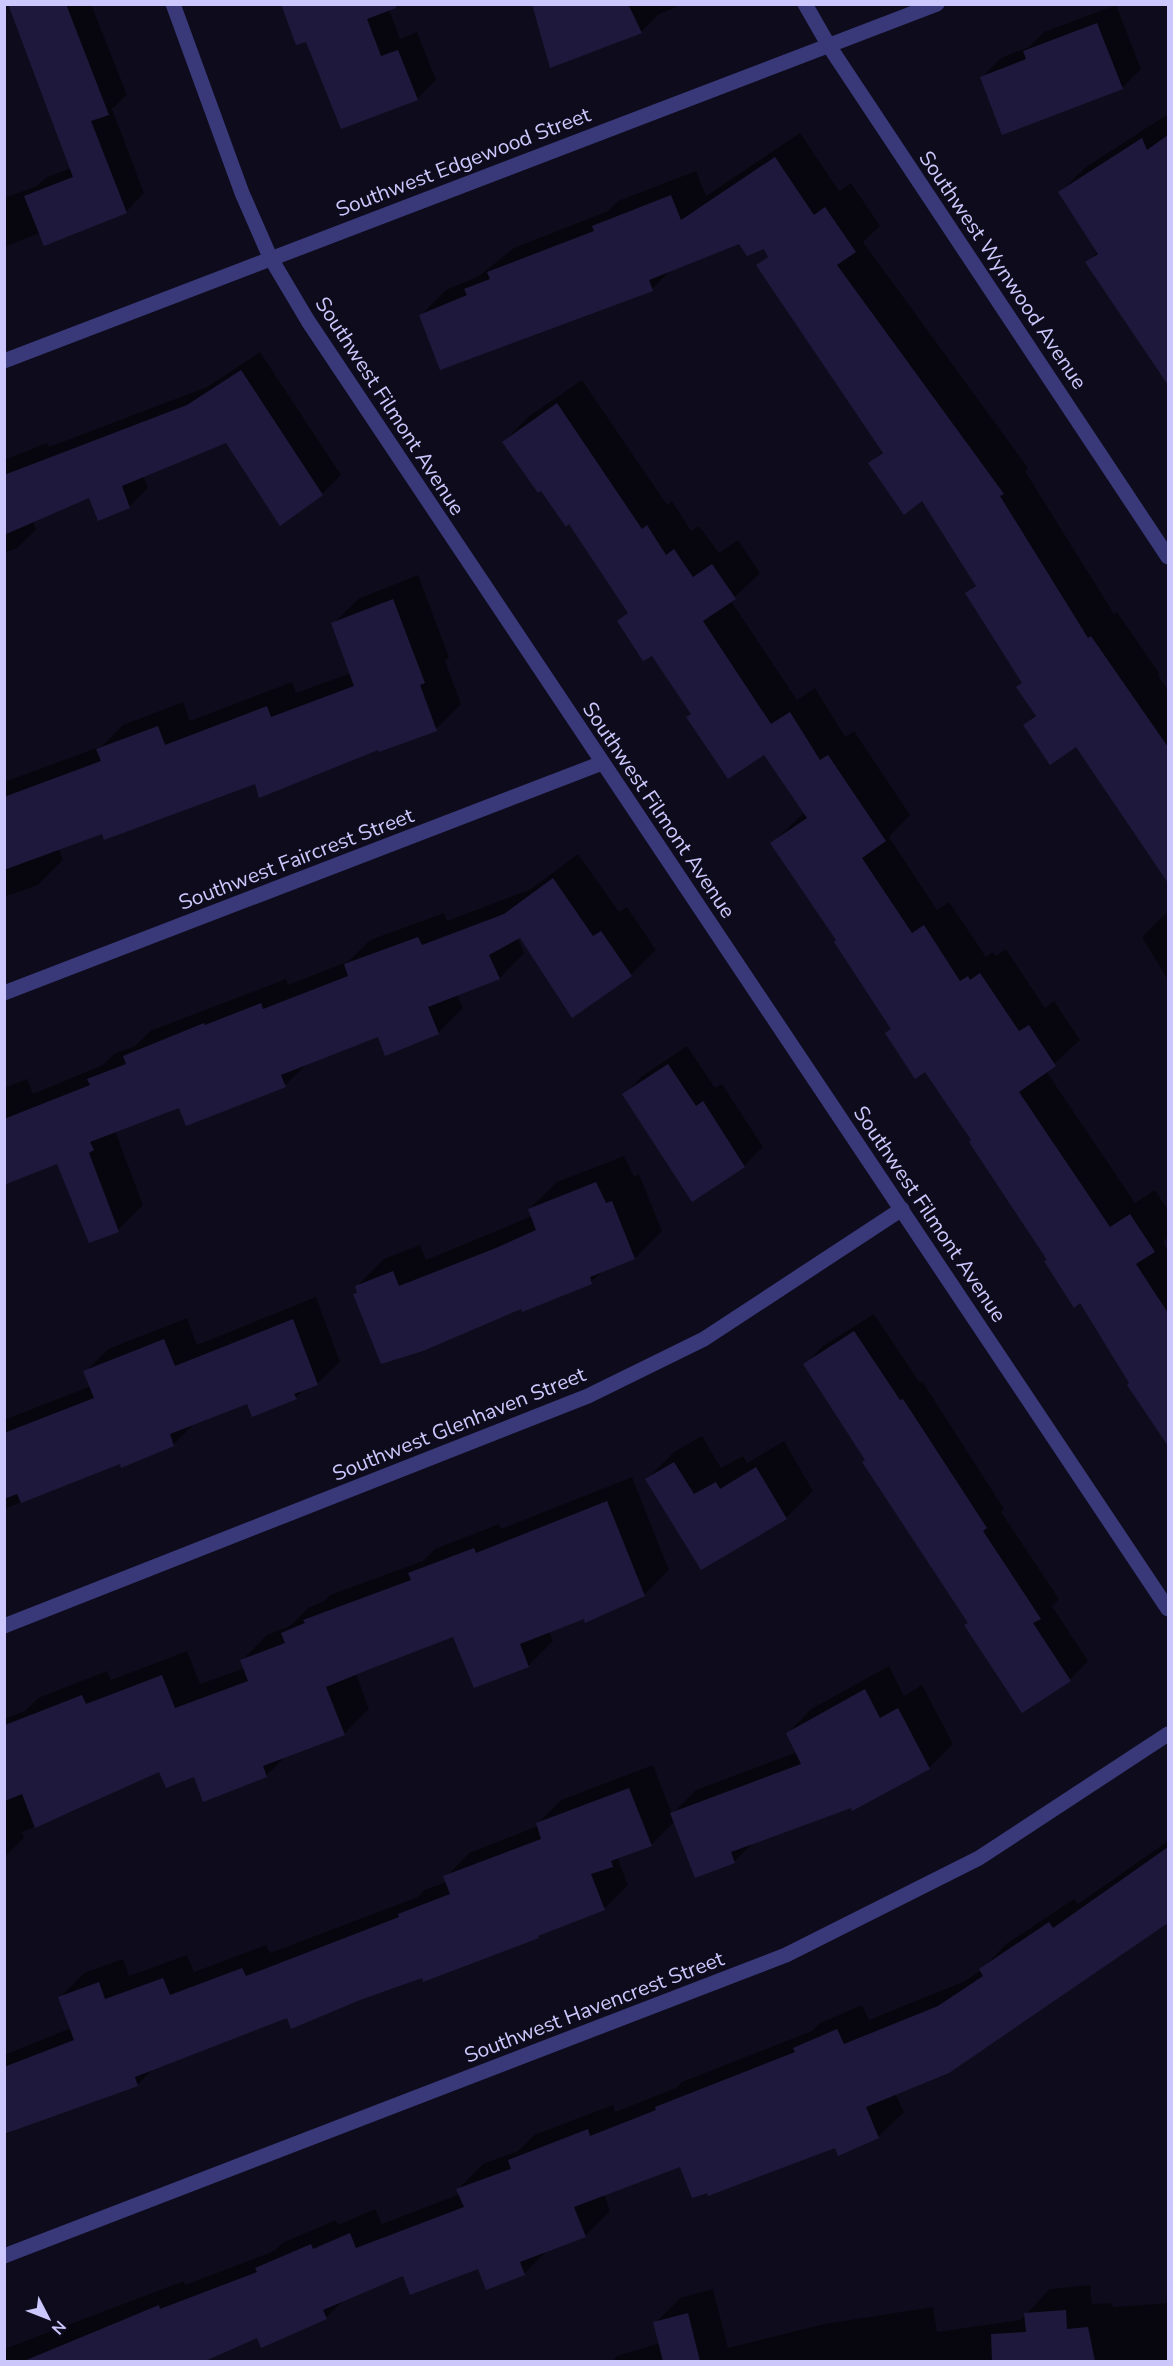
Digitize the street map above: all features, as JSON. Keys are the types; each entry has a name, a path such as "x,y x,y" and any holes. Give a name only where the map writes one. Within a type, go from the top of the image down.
{"street":[{"name":"Southwest Filmont Avenue","path":"173,4 242,193 270,257 308,321 1168,1609"},
{"name":"Southwest Wynwood Avenue","path":"805,4 829,46 1168,557"},
{"name":"Southwest Edgewood Street","path":"4,361 270,257 937,4"},
{"name":"Southwest Faircrest Street","path":"4,993 602,763"},
{"name":"Southwest Glenhaven Street","path":"4,1626 588,1396 704,1339 902,1209"},
{"name":"Southwest Havencrest Street","path":"4,2256 786,1955 978,1858 1168,1734"}],"building":[{"path":"8,4 66,4 109,115 91,121 127,213 44,246 24,196 73,177"},
{"path":"281,4 395,4 396,8 367,19 381,56 398,50 418,100 341,129 306,42 296,45"},
{"path":"532,4 628,4 642,33 550,68"},
{"path":"1097,23 1123,89 1002,135 980,77 1026,59 1023,51"},
{"path":"1168,135 1168,385 1085,262 1098,254 1058,192 1142,138 1147,150"},
{"path":"775,157 814,215 825,207 856,252 837,265 1004,494 1000,496 1088,638 1091,636 1168,747 1168,883 1076,747 1050,765 1023,725 1036,716 1016,687 1022,683 965,593 976,586 922,501 904,515 868,463 883,453 756,265 768,257 764,249 747,256 739,244 649,280 653,291 440,370 419,315 467,295 464,289 490,279 487,272 594,231 592,226 671,195 681,220"},
{"path":"241,370 323,495 280,526 226,443 122,486 130,508 98,521 89,498 4,535 4,475 187,405"},
{"path":"557,403 642,529 647,525 666,555 674,549 693,577 712,564 736,599 703,621 771,724 790,712 820,760 828,755 886,841 862,858 912,933 924,925 960,981 968,976 970,980 980,973 1019,1031 1029,1025 1056,1066 1019,1092 1110,1227 1130,1214 1155,1252 1136,1264 1168,1313 1168,1446 1127,1385 1129,1383 1080,1303 1074,1308 1044,1261 1047,1260 925,1072 915,1079 885,1033 891,1029 834,942 836,940 770,843 807,818 764,755 728,779 686,717 691,714 652,656 643,661 617,621 628,613 569,524 566,527 541,491 538,493 502,442"},
{"path":"393,599 425,683 420,685 437,731 379,752 378,750 259,798 255,784 104,840 102,834 4,870 4,797 101,761 96,749 158,726 165,745 267,706 271,717 354,686 331,623"},
{"path":"553,878 593,936 601,931 632,976 572,1018 520,938 489,955 500,979 428,1007 439,1034 385,1056 378,1037 281,1075 286,1087 186,1126 179,1108 90,1142 94,1150 89,1153 119,1232 89,1243 57,1164 4,1185 4,1119 90,1085 87,1079 126,1064 123,1056 204,1023 205,1025 261,1003 263,1009 348,976 344,964 418,937 422,945 504,914"},
{"path":"668,1064 696,1106 703,1101 745,1167 692,1202 622,1094"},
{"path":"596,1182 606,1203 612,1201 635,1259 590,1277 592,1284 522,1312 521,1309 423,1351 381,1364 353,1294 357,1293 355,1286 393,1271 399,1286 496,1248 536,1230 528,1209"},
{"path":"293,1319 318,1385 294,1394 297,1399 252,1417 247,1404 170,1434 174,1446 121,1468 120,1464 21,1503 17,1494 4,1499 4,1433 94,1398 83,1371 164,1339 175,1366"},
{"path":"854,1331 900,1400 903,1399 987,1528 983,1531 1041,1619 1033,1623 1071,1681 1022,1713 964,1625 968,1623 862,1462 865,1460 803,1364"},
{"path":"674,1462 694,1494 716,1482 720,1489 756,1467 787,1519 701,1570 645,1479"},
{"path":"607,1501 645,1596 585,1623 584,1619 520,1644 529,1667 474,1688 453,1637 326,1687 345,1735 263,1766 267,1777 203,1802 194,1777 166,1788 159,1772 35,1828 22,1794 5,1801 5,1725 82,1695 86,1704 162,1675 175,1708 248,1681 240,1660 285,1643 281,1633 305,1623 303,1620 411,1580 408,1573 474,1548 476,1553"},
{"path":"865,1689 880,1718 898,1708 930,1769 852,1811 851,1808 731,1852 735,1863 695,1878 670,1813 801,1764 786,1733"},
{"path":"629,1788 652,1846 611,1861 613,1867 591,1874 605,1910 423,1982 422,1978 360,2000 291,2029 287,2018 135,2077 138,2086 4,2134 4,2067 74,2040 58,1997 99,1982 105,1999 163,1978 170,1995 242,1968 246,1976 399,1917 398,1914 450,1894 443,1876 541,1839 536,1823"},
{"path":"1168,1847 1168,1923 949,2073 866,2107 879,2138 838,2156 835,2148 708,2196 707,2193 692,2198 680,2167 574,2207 586,2237 520,2262 525,2275 486,2290 478,2269 410,2295 403,2276 323,2310 327,2319 261,2348 257,2338 205,2361 24,2361 159,2305 160,2309 257,2272 255,2268 311,2244 313,2249 350,2233 356,2248 464,2207 456,2189 511,2169 508,2160 588,2129 590,2136 656,2110 655,2107 795,2052 793,2048 837,2029 844,2044 938,2006 983,1976 979,1969 1049,1922 1053,1928"},
{"path":"1066,2310 1067,2329 1088,2327 1095,2361 992,2361 991,2334 1026,2332 1024,2313"},
{"path":"688,2313 700,2361 663,2361 653,2322"}]}
